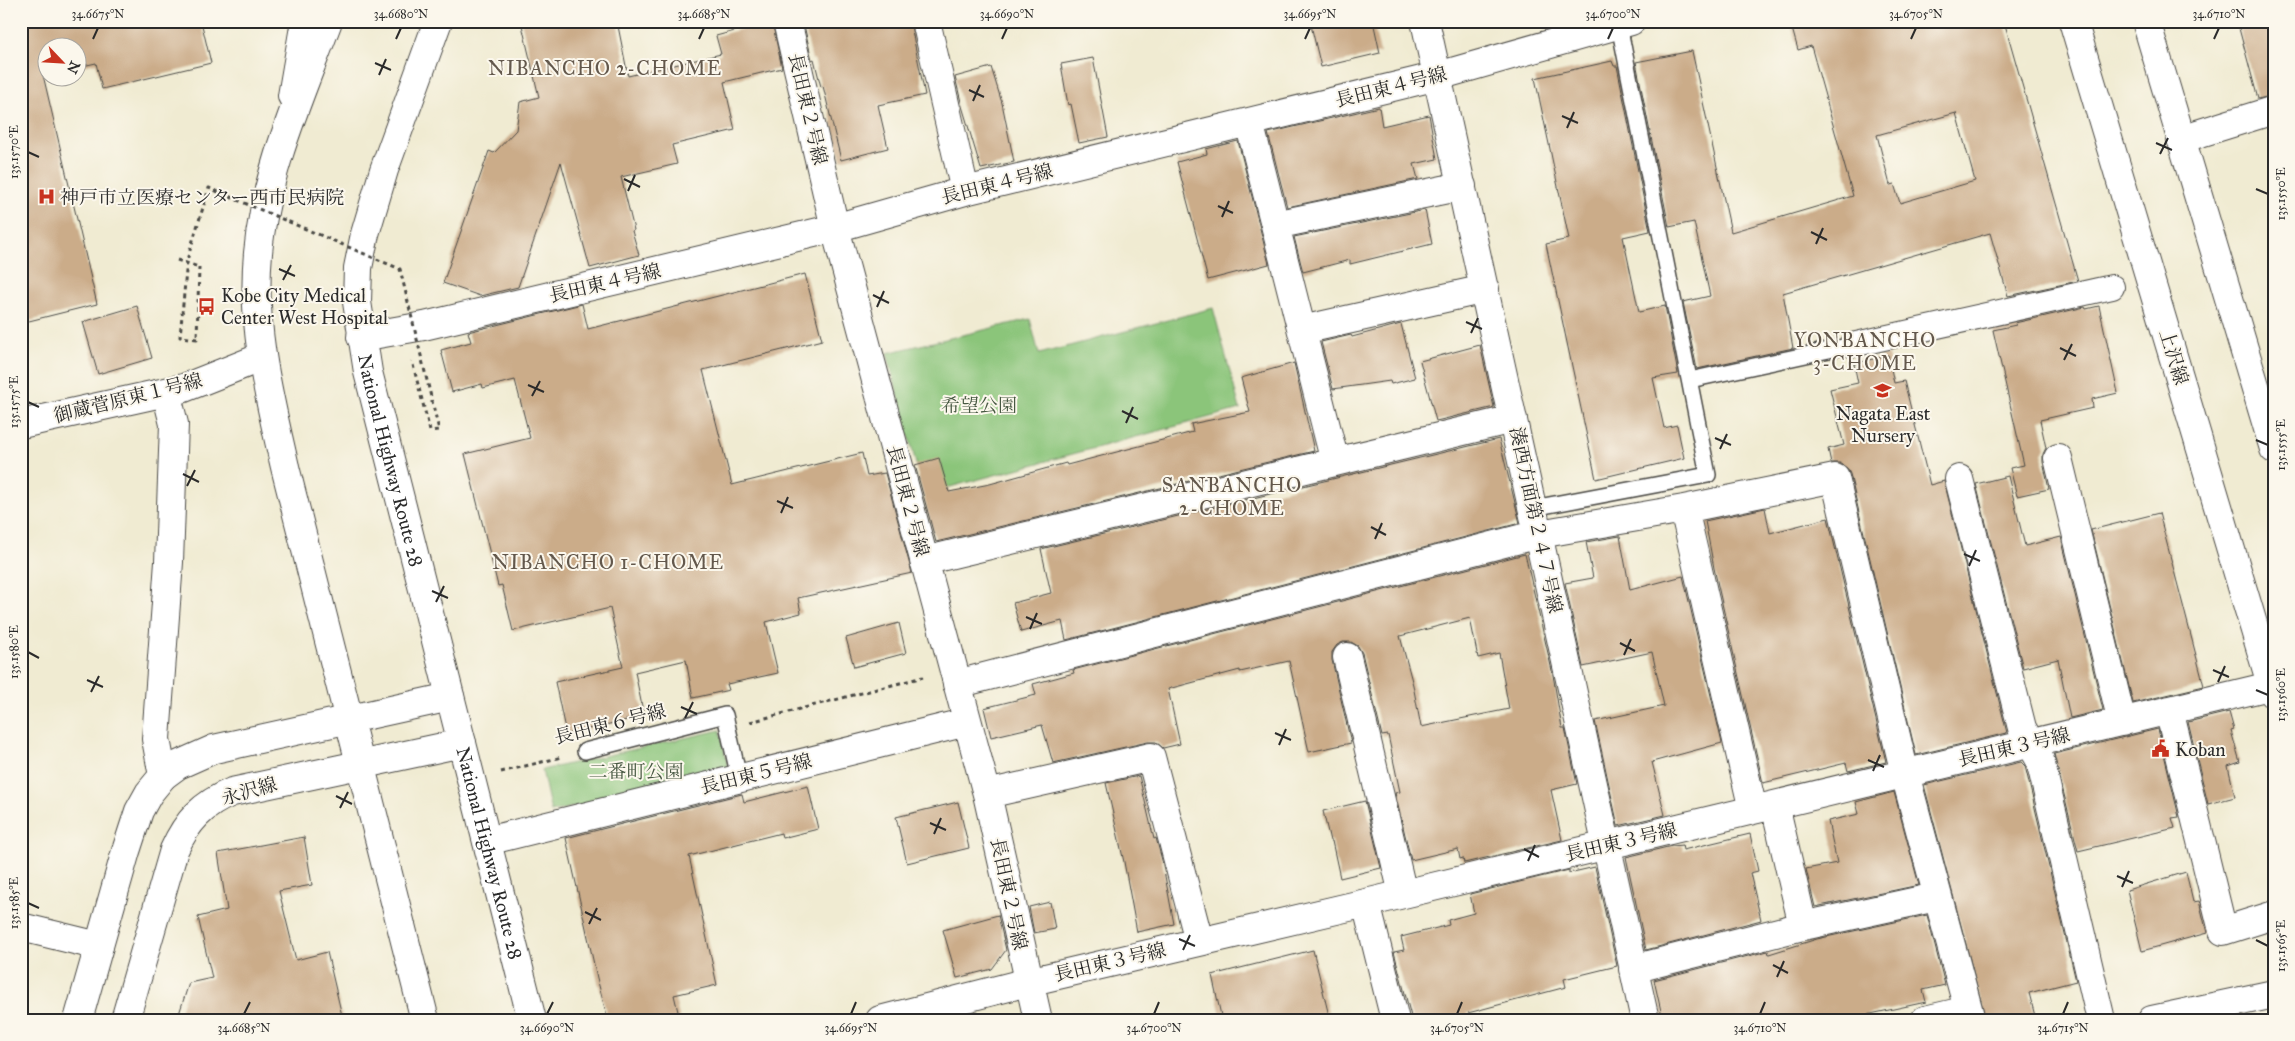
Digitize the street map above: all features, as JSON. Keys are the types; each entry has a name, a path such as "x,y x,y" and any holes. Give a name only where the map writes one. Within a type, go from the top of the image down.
{"main road":[{"path":"286,135 305,21"},
{"path":"328,21 286,135 264,213 258,254 257,294 262,357 285,467 425,1020"},
{"name":"National Highway Route 28","path":"438,21 384,170 365,234 358,268 361,337 368,372 532,1020"},
{"name":"長田東２号線","path":"787,21 835,228 987,794 1038,1020"},
{"path":"926,21 965,191"},
{"name":"湊西方面第２４７号線","path":"1425,21 1539,534 1644,1020"},
{"name":"上沢線","path":"2073,21 2273,688"},
{"path":"2146,21 2274,449"},
{"name":"長田東４号線","path":"361,337 424,326 835,228 965,191 1438,76 1612,24"},
{"path":"2181,139 2274,110"},
{"path":"1249,122 1335,462"},
{"path":"1275,225 1462,186"},
{"path":"1302,330 1485,289"},
{"name":"御蔵菅原東１号線","path":"21,424 184,388 262,357"},
{"path":"163,776 156,739 169,562 174,424 166,392"},
{"path":"924,561 1513,419"},
{"path":"2058,458 2122,722"},
{"path":"955,677 1539,534 1684,509 1835,478 1905,774 1936,897 1970,1015 1926,1020"},
{"path":"1959,479 2022,728 2040,760 2101,1020"},
{"path":"1684,509 1764,808 1803,926"},
{"path":"1347,657 1403,894"},
{"name":"長田東３号線","path":"880,1020 1199,941 1366,903 2169,710 2273,688"},
{"path":"78,1020 137,818 149,793 163,776 196,756 214,749 450,697"},
{"path":"2169,710 2223,931 2274,916"},
{"name":"長田東５号線","path":"486,841 967,722"},
{"name":"永沢線","path":"125,1020 169,864 180,837 196,814 207,804 232,792 462,742"},
{"path":"987,794 1151,757 1199,941"},
{"path":"1633,969 1803,926 1936,897"},
{"path":"1366,903 1395,1020"},
{"path":"21,927 99,946"},
{"path":"2152,1020 2274,994"}],"street":[{"path":"1852,345 2112,287"}],"lane":[{"path":"1533,508 1708,475 1690,380 1612,24"},
{"path":"1690,380 1852,345"},
{"name":"長田東６号線","path":"584,751 725,715 728,728"},
{"path":"728,728 740,778"}],"path":[{"path":"177,260 199,267 197,339 180,337 187,260 209,188 400,269 439,430 430,432 412,361"},
{"path":"728,728 955,677"},
{"name":"長田東６号線","path":"471,780 584,751"}],"green space":[{"name":"希望公園","path":"1213,308 1240,409 924,494 887,353 1030,319 1039,354"},
{"name":"二番町公園","path":"720,730 729,772 551,812 542,770"}],"building":[{"name":"神戸市立医療センター西市民病院","path":"21,21 201,21 211,63 102,89 96,63 88,65 88,38 38,38 38,88 46,88 97,304 21,323"},
{"path":"521,21 617,21 628,76 721,54 716,36 772,21 782,68 724,82 735,130 672,145 677,164 621,177 639,255 590,268 561,162 518,287 480,296 443,283 489,151 494,153 516,130 520,102 539,97"},
{"path":"803,21 910,21 925,95 878,105 888,148 841,160 823,86 821,87 814,59 812,60"},
{"path":"1310,21 1373,21 1380,53 1321,67"},
{"path":"1790,21 2004,21 2078,281 2008,296 1990,233 1783,293 1793,348 1697,369 1683,302 1710,296 1694,222 1669,227 1636,62 1692,51 1731,232 1853,196 1811,46 1798,50","holes":["1956,113 1975,181 1900,203 1894,184 1890,185 1877,135"]},
{"path":"2237,21 2274,21 2274,95 2258,99"},
{"path":"1093,58 1108,137 1079,143 1071,104 1068,105 1061,64"},
{"path":"1612,61 1614,66 1617,66 1650,231 1623,237 1639,312 1665,306 1678,374 1653,378 1664,428 1677,425 1684,458 1596,479 1546,244 1569,239 1535,78"},
{"path":"991,67 1002,103 1014,162 981,169 955,77"},
{"path":"1379,107 1382,126 1429,115 1437,159 1414,164 1418,179 1287,207 1268,133"},
{"path":"1238,141 1269,264 1208,280 1177,162 1207,154 1206,149"},
{"path":"1425,210 1432,244 1350,264 1350,260 1303,272 1294,237"},
{"path":"805,274 822,340 703,370 732,485 862,453 867,476 885,473 912,573 798,598 801,613 766,622 778,673 727,684 729,690 693,698 686,660 635,672 644,716 566,734 555,682 623,667 610,608 513,631 502,585 498,586 465,454 530,438 515,380 483,388 482,384 452,392 441,350 471,342 468,332 582,304 588,329"},
{"path":"137,306 152,358 98,374 83,322"},
{"path":"2099,306 2118,393 2092,399 2093,408 2040,420 2046,448 2043,454 2043,462 2049,489 2017,496 2010,468 2024,465 1993,330 2085,307 2086,309"},
{"path":"1401,324 1415,378 1391,384 1390,381 1333,389 1321,342 1351,335 1352,337"},
{"path":"1480,345 1494,407 1436,421 1420,361"},
{"path":"1888,355 1894,383 1904,381 1930,485 1944,481 2007,733 1916,755 1850,474 1847,468 1840,463 1831,463 1828,449 1844,445 1830,389 1858,383 1854,364"},
{"path":"1294,363 1314,451 936,542 915,465 939,458 949,492 990,484 1193,432 1191,424 1250,412 1241,378"},
{"path":"1499,439 1520,523 1066,640 1062,621 1021,632 1013,603 1051,593 1041,549"},
{"path":"2008,476 2025,546 2061,537 2103,710 2070,718 2058,659 2023,668 1976,484"},
{"path":"1765,508 1770,533 1828,518 1886,762 1848,771 1846,763 1763,783 1705,521"},
{"path":"2159,513 2204,686 2133,703 2091,530"},
{"path":"1620,536 1630,590 1683,576 1722,743 1652,762 1665,815 1618,826 1595,721 1664,706 1652,652 1583,667 1565,583 1593,578 1586,542"},
{"path":"1525,554 1553,675 1562,728 1565,728 1577,784 1551,790 1562,840 1464,863 1463,858 1460,859 1458,849 1411,860 1395,793 1400,792 1388,735 1382,736 1362,653 1358,646 1351,642 1343,642 1337,645 1332,652 1332,660 1351,743 1309,752 1289,661 1240,672 1240,670 1168,689 1180,744 1163,748 1156,742 1148,742 1053,763 1042,725 991,737 984,708 1036,695 1033,684 1074,673 1073,670","holes":["1470,618 1478,658 1499,653 1509,709 1421,727 1413,685 1400,636"]},
{"path":"899,623 906,653 854,667 846,638"},
{"path":"2229,712 2234,730 2231,731 2240,762 2228,766 2235,797 2208,804 2188,722"},
{"path":"2158,729 2179,817 2172,818 2175,828 2078,851 2054,754"},
{"path":"2021,762 2025,766 2076,981 2029,993 2036,1020 1986,1020 1924,785"},
{"path":"1139,776 1154,839 1156,838 1162,860 1174,924 1137,932 1124,862 1106,783"},
{"path":"808,786 818,829 782,838 781,833 689,856 717,985 674,995 680,1020 608,1020 566,838 742,794 744,802"},
{"path":"1894,792 1919,885 1815,907 1806,869 1837,863 1828,821 1859,814 1856,802"},
{"path":"1365,801 1381,868 1340,878 1323,811"},
{"path":"958,802 969,848 907,863 896,817"},
{"path":"1750,834 1758,871 1750,873 1761,920 1646,950 1626,857 1672,846 1682,845 1683,850"},
{"path":"304,837 312,885 279,891 296,960 327,952 343,1020 177,1020 189,983 212,978 198,917 227,910 218,853"},
{"path":"1595,867 1617,966 1564,979 1566,987 1468,1013 1470,1020 1412,1020 1394,952 1404,950 1401,937 1449,925 1448,920 1474,913 1470,894 1569,870 1569,873"},
{"path":"2186,872 2193,902 2199,901 2207,933 2142,951 2127,890"},
{"path":"1050,902 1055,929 1034,933 1029,907"},
{"path":"998,915 1006,950 992,969 957,978 943,930"},
{"path":"1927,915 1945,985 1923,990 1926,1002 1866,1015 1867,1020 1663,1020 1654,980 1768,951 1769,954 1817,939"},
{"path":"1313,950 1330,1020 1222,1020 1212,975"}],"place":[{"name":"神戸市立医療センター西市民病院","path":"46,197"},
{"name":"Kobe City Medical Center West Hospital","path":"207,306"},
{"name":"Nagata East Nursery","path":"1883,390"},
{"name":"Koban","path":"2161,749"}],"district":[{"name":"NIBANCHO 2-CHOME","path":"605,68"},
{"name":"YONBANCHO 3-CHOME","path":"1865,352"},
{"name":"SANBANCHO 2-CHOME","path":"1232,496"},
{"name":"NIBANCHO 1-CHOME","path":"608,562"}]}
